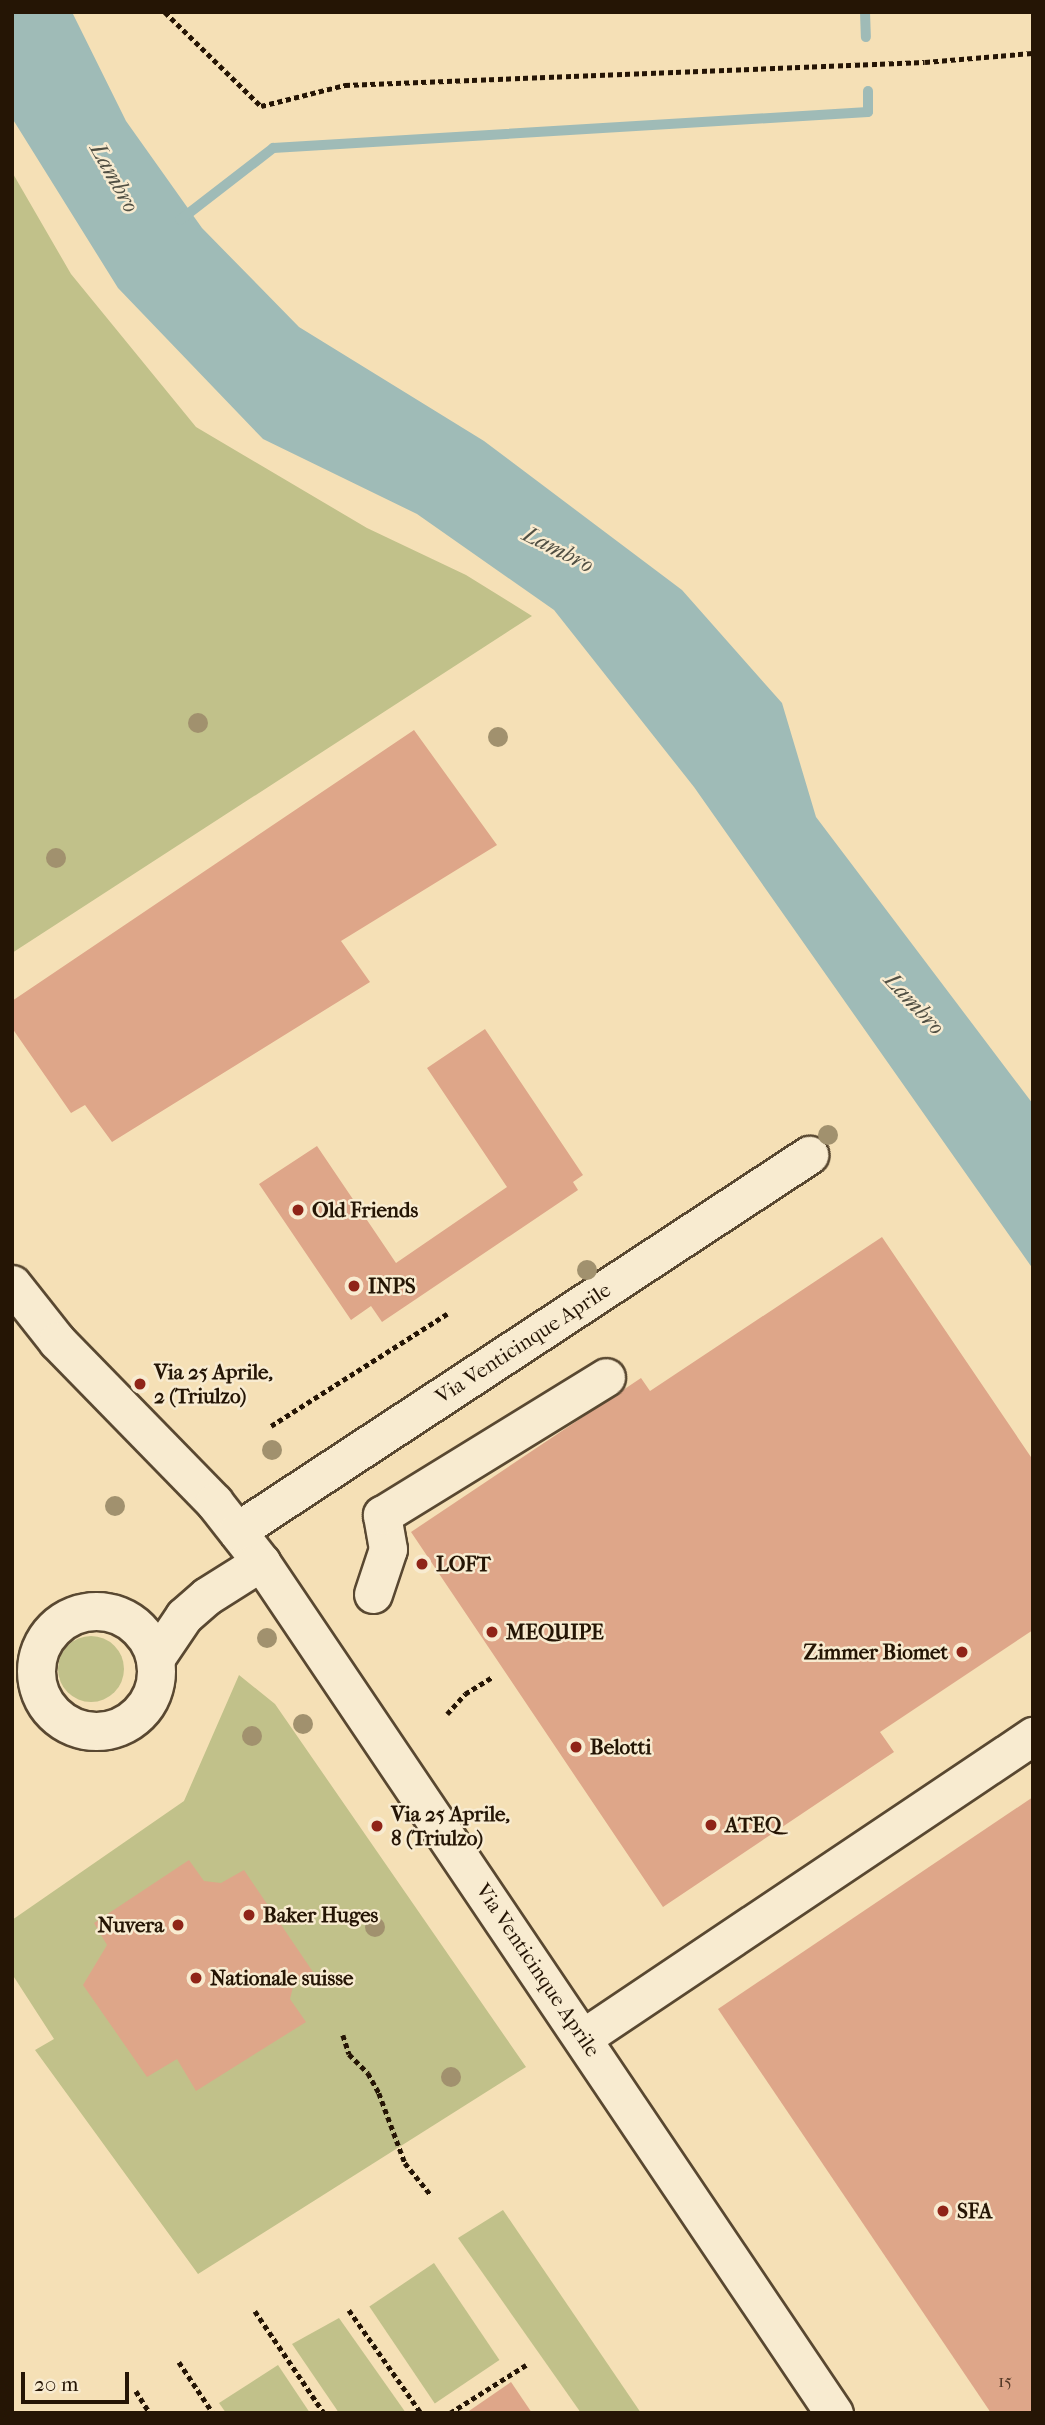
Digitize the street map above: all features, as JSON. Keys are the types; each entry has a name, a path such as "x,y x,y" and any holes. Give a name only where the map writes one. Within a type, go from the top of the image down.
{"street":[{"name":"Via Venticinque Aprile","path":"237,1531 809,1155"},
{"name":"Via Venticinque Aprile","path":"12,1284 57,1340 237,1531 261,1562 584,2037 834,2413"},
{"path":"373,1594 388,1549 383,1515 606,1377"},
{"path":"206,1596 111,1613 76,1614 48,1633 38,1651 35,1679 47,1709 73,1728 91,1732 131,1721 152,1693 155,1659 167,1636 206,1596 261,1562"},
{"path":"111,1613 131,1622 147,1639 155,1659"},
{"path":"584,2037 1033,1736"}],"path":[{"path":"165,12 261,106 345,85 925,62 1033,53"},
{"path":"271,1426 447,1314"},
{"path":"447,1714 465,1694 491,1678"},
{"path":"343,2035 349,2054 369,2073 379,2093 405,2163 430,2194"},
{"path":"349,2310 421,2413"},
{"path":"255,2311 324,2413"},
{"path":"179,2362 213,2413"},
{"path":"450,2413 526,2365"},
{"path":"136,2391 150,2413"}],"green space":[{"path":"12,172 71,274 196,427 367,528 466,575 532,616 12,953"},
{"path":"91,1636 104,1639 114,1646 121,1656 124,1669 121,1682 114,1692 104,1699 91,1702 78,1699 68,1692 61,1682 58,1669 61,1656 68,1646 78,1639"},
{"path":"239,1675 275,1704 526,2067 198,2274 35,2050 54,2039 12,1974 12,1920 184,1801"},
{"path":"503,2210 641,2413 581,2413 458,2238"},
{"path":"434,2263 499,2360 435,2404 369,2307"},
{"path":"339,2318 406,2413 339,2413 292,2344"},
{"path":"278,2365 310,2413 226,2413 219,2403"}],"water":[{"name":"Lambro","path":"12,12 72,12 126,121 202,228 299,327 484,441 682,590 782,703 816,817 1033,1104 1033,1269 694,787 554,610 417,514 263,439 118,288 12,118"}],"building":[{"path":"414,730 497,845 341,941 370,982 112,1142 85,1105 71,1113 12,1028 12,1001"},
{"path":"485,1029 583,1175 573,1182 578,1190 382,1322 371,1306 351,1320 259,1184 317,1146 396,1263 507,1187 427,1068"},
{"path":"882,1237 1033,1460 1033,1630 880,1732 894,1752 663,1907 411,1532 641,1378 650,1391"},
{"name":"SFA","path":"1033,1797 1033,2413 991,2413 718,2009"},
{"name":"Nationale suisse","path":"189,1860 204,1881 221,1883 244,1870 313,1972 294,1983 290,1999 306,2022 196,2091 177,2059 147,2077 83,1985 107,1945 94,1923"},
{"path":"511,2382 532,2413 466,2413"}],"waterway":[{"path":"865,12 866,37"},
{"path":"180,220 273,148 868,112 868,91"}],"place":[{"name":"Old Friends","path":"298,1210"},
{"name":"INPS","path":"354,1286"},
{"name":"Via 25 Aprile, 2 (Triulzo)","path":"140,1384"},
{"name":"LOFT","path":"422,1564"},
{"name":"MEQUIPE","path":"492,1632"},
{"name":"Zimmer Biomet","path":"962,1652"},
{"name":"Belotti","path":"576,1747"},
{"name":"ATEQ","path":"711,1825"},
{"name":"Via 25 Aprile, 8 (Triulzo)","path":"377,1826"},
{"name":"Baker Huges","path":"249,1915"},
{"name":"Nuvera","path":"178,1925"},
{"name":"Nationale suisse","path":"196,1978"},
{"name":"SFA","path":"943,2211"}]}
